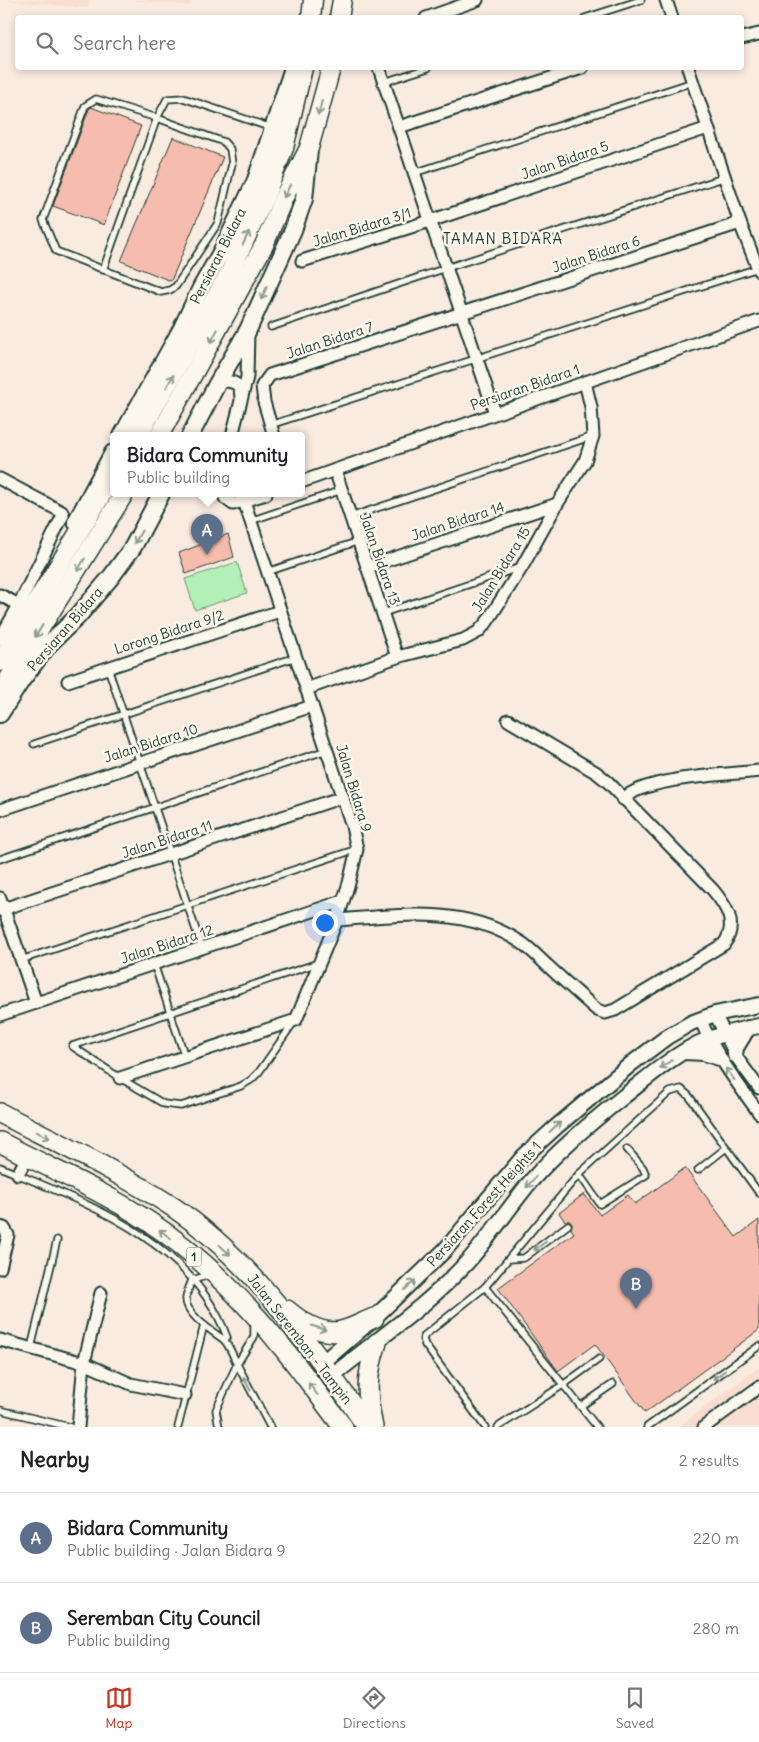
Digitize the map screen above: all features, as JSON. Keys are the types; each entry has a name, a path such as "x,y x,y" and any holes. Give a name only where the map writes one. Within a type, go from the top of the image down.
{"highway":[{"name":"Jalan Seremban - Tampin","path":"0,1113 116,1173 173,1208 211,1236 266,1291 327,1370 367,1427"},
{"name":"Jalan Seremban - Tampin","path":"0,1142 90,1187 148,1221 186,1249 214,1274 254,1315 283,1349 343,1427"},
{"path":"266,1291 298,1319 321,1330 340,1331 374,1318"},
{"path":"373,1427 367,1380 369,1365 377,1343"}],"main road":[{"path":"340,15 342,0"},
{"name":"Persiaran Bidara","path":"124,432 181,330 256,180 292,70"},
{"path":"142,430 231,270 264,199 284,148 303,70"},
{"path":"192,432 248,330 293,230 304,199 309,148 330,70"},
{"path":"161,432 264,245 284,197 309,148"},
{"path":"0,648 76,522 110,459"},
{"path":"0,662 110,481"},
{"name":"Persiaran Bidara","path":"0,693 66,590 122,497"},
{"name":"Persiaran Bidara","path":"0,714 21,681 49,644 78,616 133,547 159,497"}],"street":[{"path":"434,15 477,0"},
{"path":"666,0 671,15"},
{"path":"744,38 759,34"},
{"path":"380,70 495,413"},
{"path":"399,127 576,70"},
{"path":"689,70 740,223 758,270"},
{"name":"Jalan Bidara 5","path":"430,221 708,128"},
{"name":"Jalan Bidara 3/1","path":"302,261 430,221"},
{"name":"Jalan Bidara 6","path":"461,313 740,223"},
{"name":"Jalan Bidara 7","path":"272,431 262,386 270,375 461,313"},
{"name":"Persiaran Bidara 1","path":"305,481 759,321"},
{"path":"233,432 247,377 248,330"},
{"path":"217,384 224,381 233,382 240,387 241,400"},
{"name":"Jalan Bidara 15","path":"306,689 398,657 463,640 478,632 487,622 522,567 557,504 585,461 593,436 591,407 585,382"},
{"name":"Jalan Bidara 13","path":"335,470 398,657"},
{"path":"0,479 62,512 63,516 0,639"},
{"path":"225,497 233,504 258,497"},
{"name":"Jalan Bidara 9","path":"244,502 352,826 357,849 350,883 337,920 296,1020"},
{"name":"Jalan Bidara 14","path":"367,567 557,504"},
{"path":"0,595 19,605"},
{"name":"Lorong Bidara 9/2","path":"68,681 280,611"},
{"name":"Jalan Bidara 10","path":"0,810 312,706"},
{"path":"337,920 415,913 460,918 486,925 524,944 596,1010 605,1013 615,1010 724,944 731,931 731,924 723,902 608,782 597,773 508,720"},
{"path":"623,799 628,794 651,785 693,778 759,771"},
{"name":"Jalan Bidara 11","path":"2,910 342,797"},
{"path":"0,898 2,910 36,1003"},
{"name":"Jalan Bidara 12","path":"0,1015 343,901"},
{"name":"Persiaran Forest Heights 1","path":"327,1370 374,1318 445,1250 506,1176 556,1127 631,1064 667,1037 700,1019 759,1005"},
{"path":"715,1014 735,1055 759,1088"},
{"path":"700,1019 708,1040 719,1058 759,1113"},
{"path":"120,1078 296,1020"},
{"path":"735,1055 736,1048 754,1027"},
{"name":"Persiaran Forest Heights 1","path":"327,1370 377,1343 444,1286 471,1258 530,1182 573,1138 658,1069 684,1052 708,1040 754,1027"},
{"path":"684,1052 704,1053 719,1058"},
{"path":"18,1174 27,1157"},
{"path":"0,1228 4,1228 8,1235 0,1268"},
{"path":"78,1427 84,1362 101,1293"},
{"path":"0,1340 84,1362 131,1384 185,1395"},
{"path":"705,1427 759,1387"}],"lane":[{"path":"595,15 641,0"},
{"path":"384,82 422,70"},
{"path":"414,173 693,82"},
{"path":"103,270 158,118 167,99 183,98 274,129"},
{"path":"96,99 158,118 224,142 230,149 232,164 218,223 176,286 161,292 103,270 56,251 43,220 85,106 96,99"},
{"path":"271,327 726,177"},
{"path":"272,431 477,359 758,270"},
{"path":"350,517 593,436"},
{"path":"250,521 342,490"},
{"path":"267,572 359,541"},
{"path":"383,613 522,567"},
{"path":"34,744 296,657"},
{"path":"108,668 202,948"},
{"path":"0,859 327,750"},
{"path":"21,960 357,849"},
{"path":"296,1020 259,1072 246,1083 181,1106 164,1104 120,1078 73,1047 72,1044 318,963"},
{"path":"154,964 185,1057"},
{"path":"485,1427 423,1340 425,1334 485,1287 578,1174 670,1092 681,1089 688,1096 759,1193"},
{"path":"698,1170 726,1148"},
{"path":"578,1174 597,1206 646,1175 643,1168 627,1149"},
{"path":"0,1167 98,1209 132,1228 168,1254 210,1300 222,1322 227,1337 224,1340"},
{"path":"509,1259 524,1258 568,1225"},
{"path":"31,1348 57,1240"},
{"path":"192,1280 214,1274"},
{"path":"192,1280 186,1298 187,1306 214,1335 224,1340 270,1427"},
{"path":"485,1287 597,1427"},
{"path":"219,1427 216,1410 237,1364 254,1337 254,1315"},
{"path":"178,1427 204,1325"},
{"path":"647,1427 759,1346"},
{"path":"498,1427 599,1359"},
{"path":"581,1406 613,1384"},
{"path":"0,1410 70,1427"}],"shaded area":[{"path":"3,0 89,0 88,8"},
{"path":"131,0 192,0 191,6"},
{"path":"759,1367 759,1427 678,1427"}],"green space":[{"path":"237,562 247,593 195,610 185,579"}],"building":[{"path":"91,107 141,126 104,225 53,206"},
{"path":"173,137 223,157 171,281 121,261"},
{"path":"228,534 234,557 186,574 179,553"},
{"path":"685,1168 736,1237 759,1220 759,1330 645,1413 595,1344 558,1371 498,1288 574,1233 571,1229 572,1223 565,1221 559,1213 584,1194 600,1215 628,1195 635,1204"}],"place":[{"name":"Bidara Community","path":"207,555"},
{"name":"Seremban City Council","path":"636,1309"}],"district":[{"name":"TAMAN BIDARA","path":"503,239"}]}
